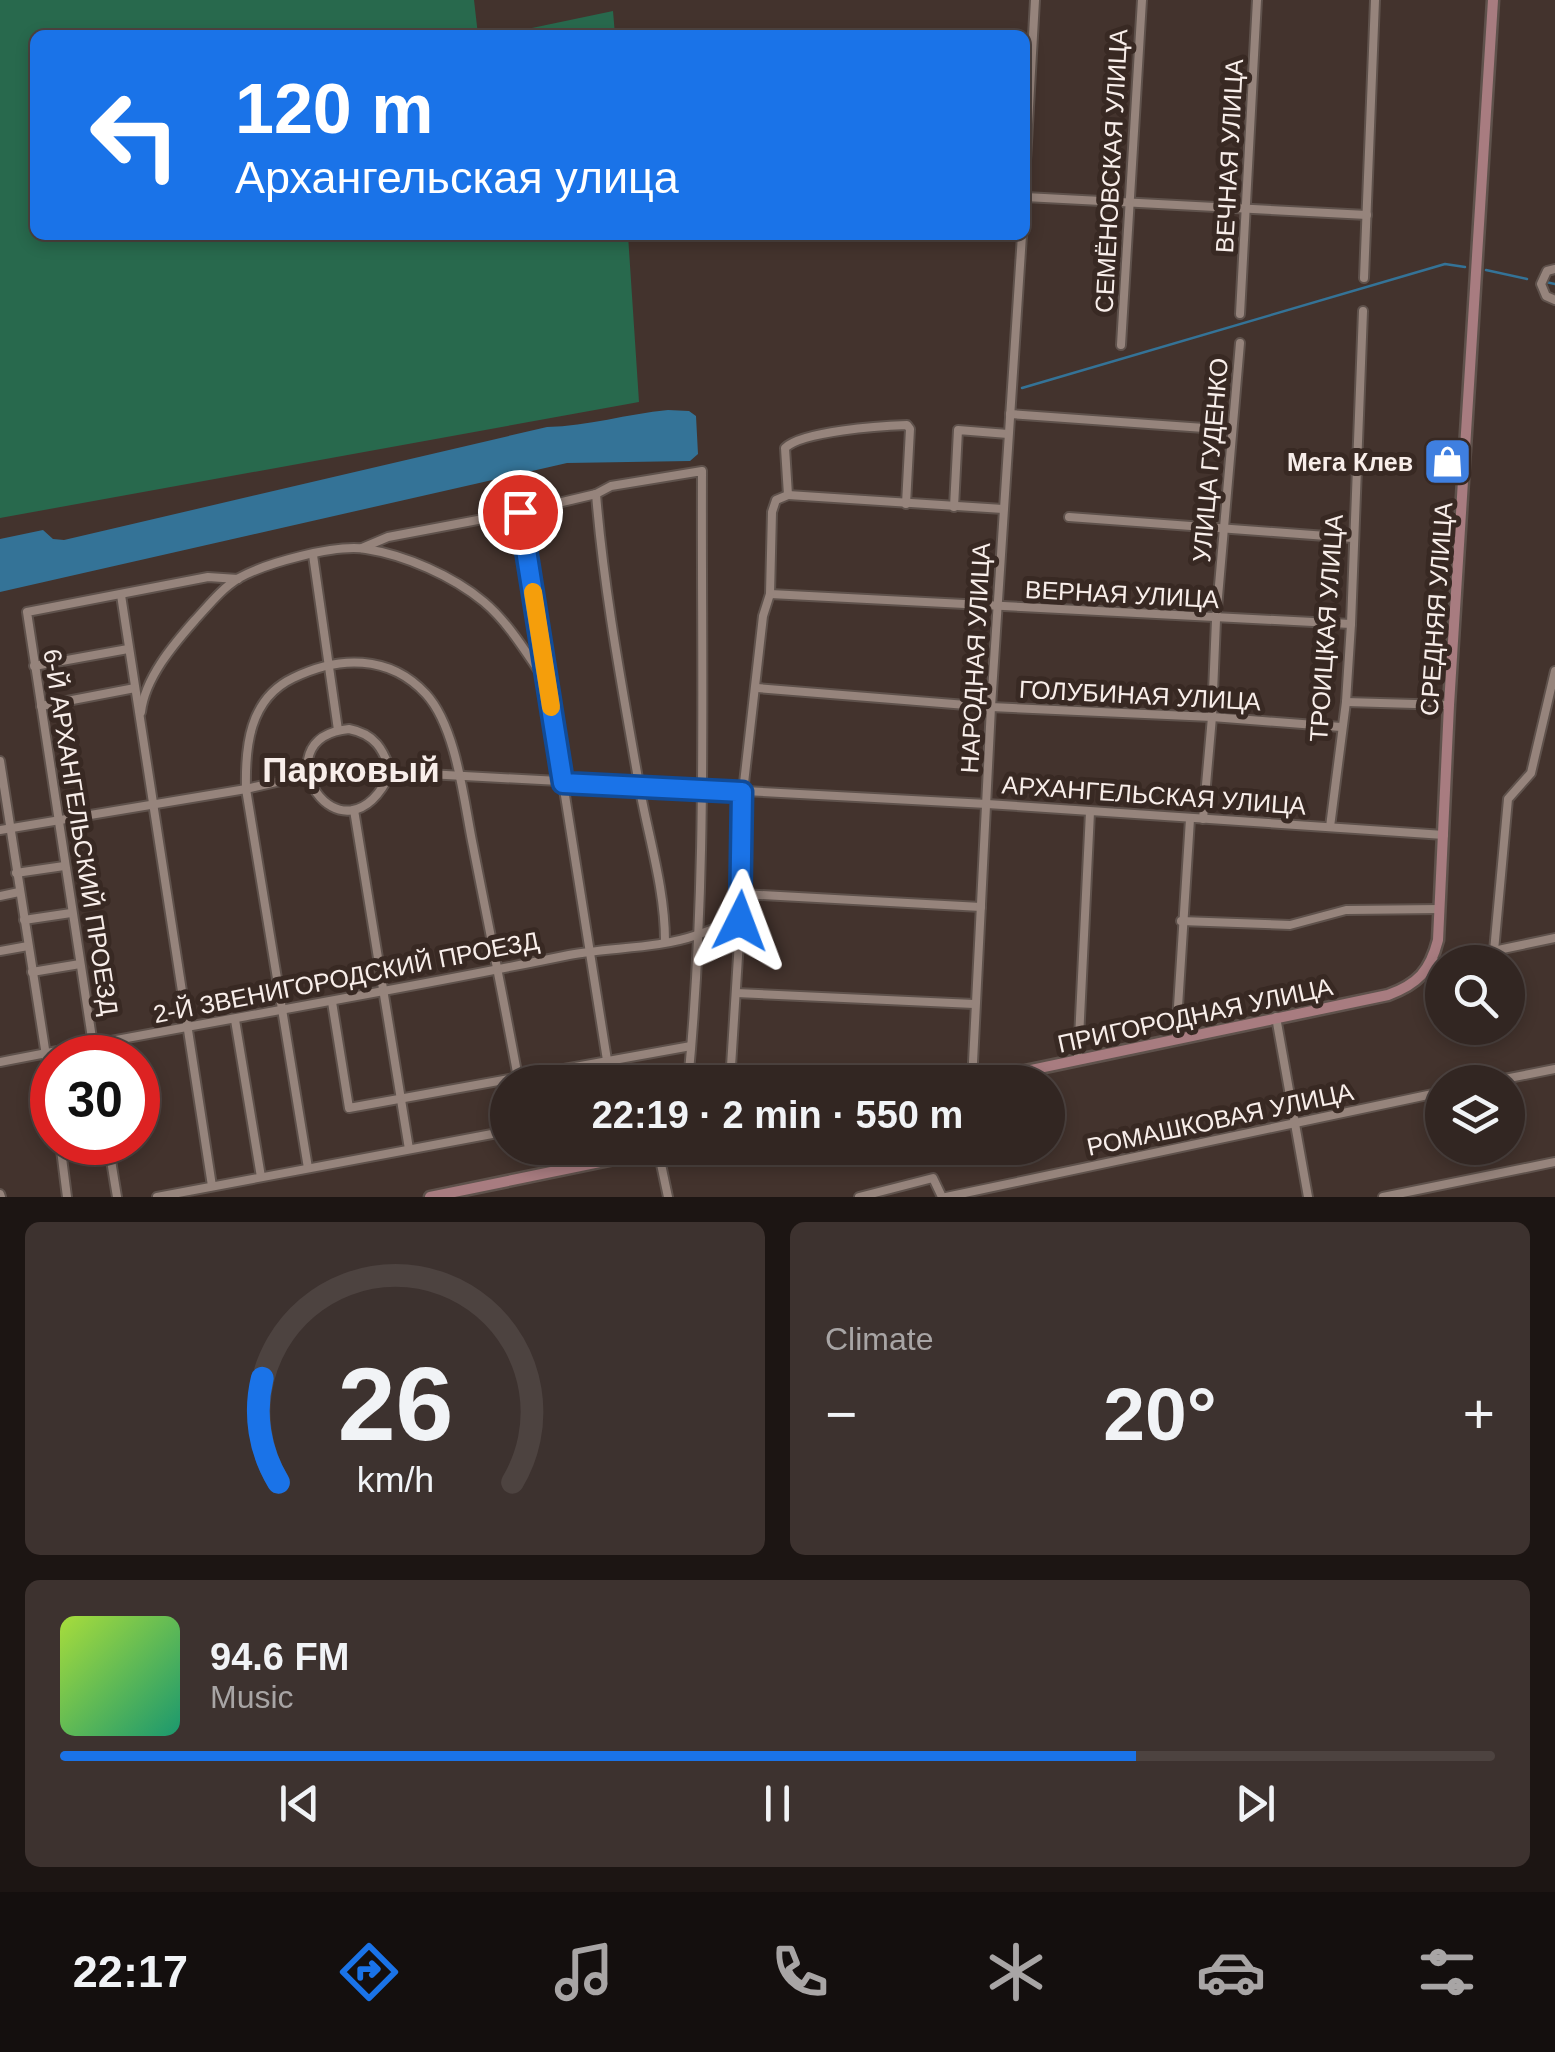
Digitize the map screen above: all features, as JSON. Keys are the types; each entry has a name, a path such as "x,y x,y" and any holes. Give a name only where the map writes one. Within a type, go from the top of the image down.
{"street":[{"path":"1030,89 1035,0"},
{"name":"СЕМЁНОВСКАЯ УЛИЦА","path":"1121,345 1142,0"},
{"name":"ВЕЧНАЯ УЛИЦА","path":"1240,314 1257,0"},
{"path":"1364,278 1375,0"},
{"name":"СРЕДНЯЯ УЛИЦА","path":"1437,945 1492,0"},
{"path":"1030,197 1367,215"},
{"name":"НАРОДНАЯ УЛИЦА","path":"972,1065 990,707 1022,240"},
{"path":"1555,269 1547,270 1541,284 1546,296 1555,300"},
{"name":"ТРОИЦКАЯ УЛИЦА","path":"1330,827 1346,702 1351,624 1363,311"},
{"name":"УЛИЦА ГУДЕНКО","path":"1203,819 1240,343"},
{"path":"1010,414 1232,430"},
{"path":"788,495 785,448 791,442 907,425 910,429 906,504"},
{"path":"954,507 956,433 962,428 1008,434"},
{"path":"140,728 143,698 176,640 238,578 270,565 362,548 388,537 520,512 596,494 611,486 702,471 700,934 690,1065"},
{"path":"596,494 665,941"},
{"path":"731,1065 742,894 742,792 762,616 770,594 772,512 776,500 788,495 1002,509"},
{"path":"520,512 607,1060"},
{"path":"1068,517 1353,538"},
{"path":"362,548 394,555 456,583 485,603 515,636 548,684"},
{"path":"313,555 338,730"},
{"path":"212,1186 120,595 208,577 238,578"},
{"name":"ВЕРНАЯ УЛИЦА","path":"770,594 1351,624"},
{"name":"6-Й АРХАНГЕЛЬСКИЙ ПРОЕЗД","path":"92,1035 27,612 120,595"},
{"path":"34,666 128,649"},
{"path":"308,1168 246,789 245,748 258,711 287,680 328,663 374,665 392,671 426,694 442,718 458,776 516,1065"},
{"path":"1495,945 1508,800 1531,773 1555,670"},
{"path":"41,706 135,688"},
{"name":"ГОЛУБИНАЯ УЛИЦА","path":"756,688 990,707 1341,727"},
{"path":"1346,702 1449,705"},
{"path":"349,729 370,736 384,752 391,772 373,801 354,810 328,806 310,788 307,775 314,747 338,730 349,729"},
{"path":"0,762 42,1035"},
{"path":"391,772 700,789"},
{"path":"0,830 152,806 307,775"},
{"name":"АРХАНГЕЛЬСКАЯ УЛИЦА","path":"700,789 1444,834"},
{"path":"354,810 409,1149"},
{"path":"1078,1059 1090,812"},
{"path":"1176,1038 1190,819"},
{"path":"16,874 64,866"},
{"path":"0,896 19,892"},
{"path":"742,894 981,907"},
{"path":"1182,920 1290,925 1346,910 1440,909"},
{"path":"24,920 71,913"},
{"name":"2-Й ЗВЕНИГОРОДСКИЙ ПРОЕЗД","path":"150,1035 592,950 665,941 740,921"},
{"path":"1522,945 1555,938"},
{"path":"0,951 28,946"},
{"path":"32,972 80,964"},
{"name":"СРЕДНЯЯ УЛИЦА","path":"1422,978 1425,973"},
{"name":"ПРИГОРОДНАЯ УЛИЦА","path":"1050,1065 1388,994 1409,988 1422,978"},
{"path":"736,992 974,1004"},
{"path":"332,1002 349,1108 490,1083"},
{"path":"1276,1018 1308,1197"},
{"path":"235,1020 261,1177"},
{"path":"582,1065 692,1046"},
{"name":"2-Й ЗВЕНИГОРОДСКИЙ ПРОЕЗД","path":"0,1062 30,1056"},
{"path":"1525,1075 1555,1069"},
{"name":"РОМАШКОВАЯ УЛИЦА","path":"944,1197 1425,1096"},
{"path":"157,1197 192,1194 212,1186 490,1133"},
{"path":"1384,1197 1555,1162"},
{"path":"63,1165 68,1197"},
{"path":"112,1165 117,1197"},
{"path":"430,1197 582,1165"},
{"path":"665,1165 668,1197"},
{"path":"858,1197 933,1178 944,1197"}],"green space":[{"path":"0,0 474,0 477,30 30,30 30,240 628,240 639,402 0,518"},
{"path":"613,11 615,30 522,30"}],"water":[{"path":"668,410 689,411 696,416 698,454 690,461 567,463 0,592 0,539 43,530 53,539 64,540 547,427"}],"waterway":[{"path":"1022,388 1445,264 1465,267"},
{"path":"1486,270 1527,279"},
{"path":"1546,282 1555,284"}],"slow traffic":[{"path":"533,592 551,707"}],"place":[{"name":"Мега Клев","path":"1448,462"}],"district":[{"name":"Парковый","path":"351,769"}],"route":[{"path":"520,512 563,783 742,792 740,921"}]}
